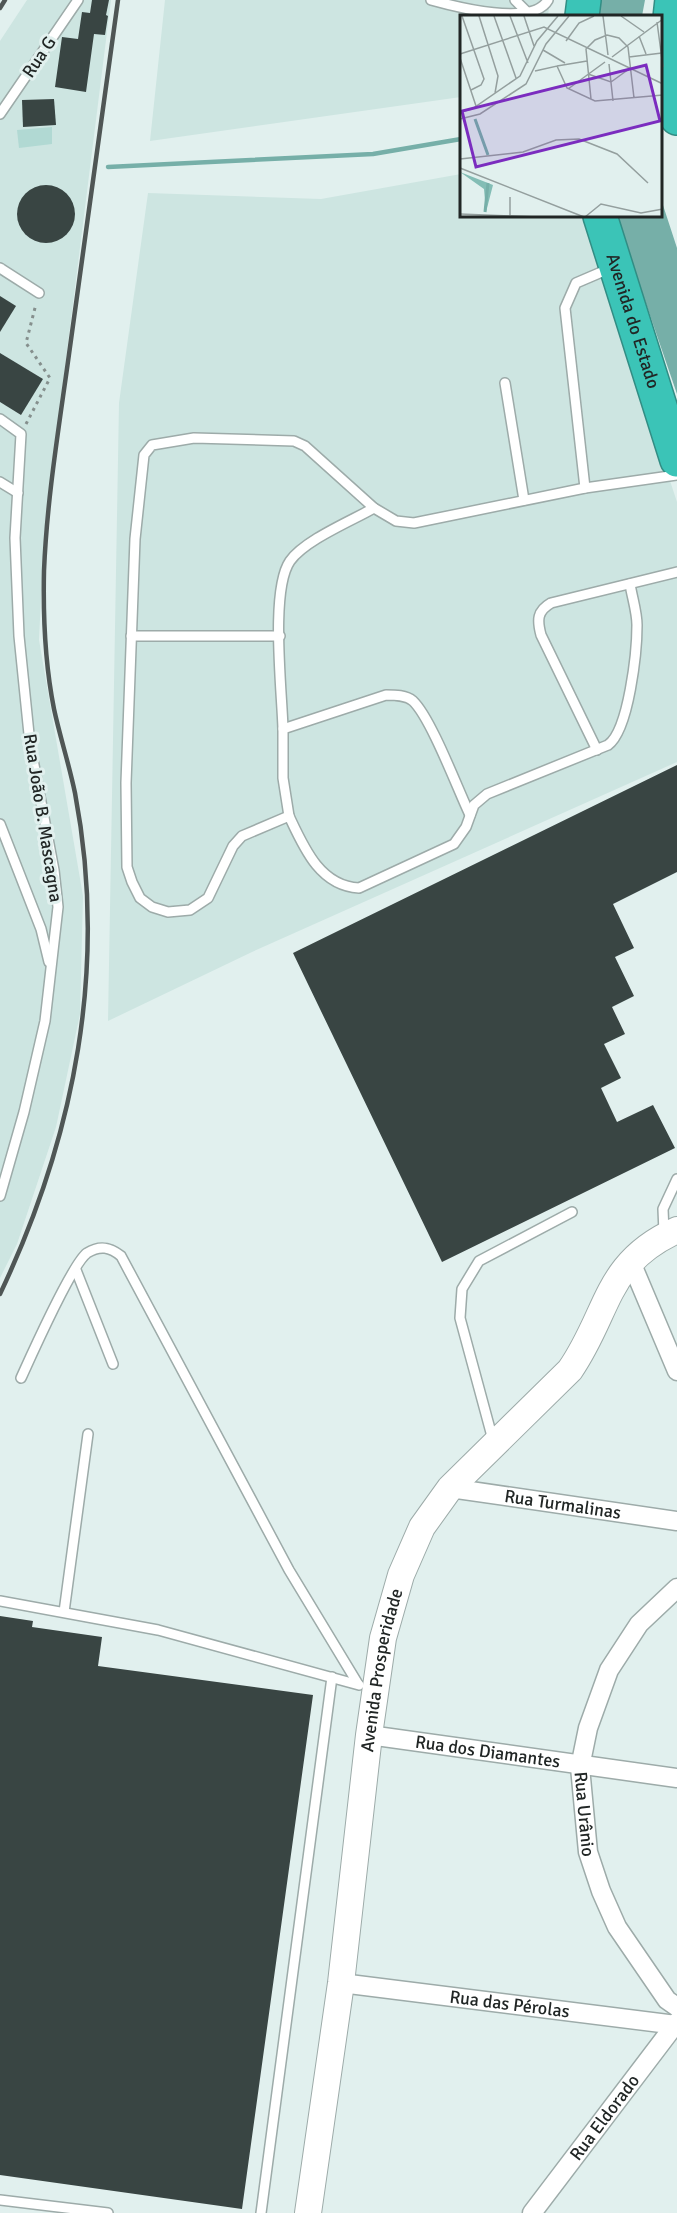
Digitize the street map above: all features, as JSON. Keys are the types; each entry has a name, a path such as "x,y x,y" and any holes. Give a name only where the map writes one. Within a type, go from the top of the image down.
{"highway":[{"path":"582,15 584,0"},
{"path":"672,0 668,32 669,76 677,118"},
{"name":"Avenida do Estado","path":"601,218 677,460"}],"main road":[{"name":"Avenida Prosperidade","path":"308,2213 341,1983 369,1735 367,1686 401,1575 422,1527 450,1488 570,1370 585,1348 617,1277 645,1248 671,1233"}],"street":[{"path":"630,1262 677,1371"},
{"name":"Rua Turmalinas","path":"450,1488 677,1521"},
{"name":"Rua Urânio","path":"676,2020 667,2000 617,1927 601,1892 588,1852 580,1767 588,1728 609,1670 639,1624 677,1588"},
{"name":"Rua dos Diamantes","path":"369,1735 580,1767 677,1778"},
{"name":"Rua das Pérolas","path":"341,1983 676,2020"},
{"name":"Rua Eldorado","path":"532,2213 676,2020"}],"lane":[{"name":"Rua G","path":"0,114 78,0"},
{"path":"431,0 476,11 507,13 541,9 548,0"},
{"path":"515,0 526,10"},
{"path":"585,488 565,308 576,283 616,267"},
{"path":"0,268 39,293"},
{"path":"506,383 524,500"},
{"path":"0,419 21,434"},
{"name":"Rua João B. Mascagna","path":"0,1196 45,1021 58,907 54,870 30,744 19,636 15,538 21,434"},
{"path":"289,816 242,836 232,846 208,898 190,910 168,912 152,907 140,898 127,867 131,636 141,470 144,455 152,446 194,438 294,441 305,446 374,508 396,521 414,523 585,488 677,475"},
{"path":"0,482 18,493"},
{"path":"374,508 308,545 291,560 282,576 280,636 283,778 289,816 313,861 326,877 348,887 359,888 454,844 460,837 479,799 487,794 612,742 619,733 632,675 637,622 630,584"},
{"path":"597,750 541,635 539,615 542,608 551,603 677,572"},
{"path":"131,636 280,636"},
{"path":"283,729 386,695 405,697 413,701 425,719 470,815"},
{"path":"0,824 42,929 50,968"},
{"path":"671,1233 663,1209 677,1179"},
{"path":"495,1445 462,1330 460,1318 462,1289 478,1261 572,1212"},
{"path":"21,1378 50,1315 85,1254 100,1247 113,1250 121,1256 289,1570 367,1686"},
{"path":"76,1270 112,1364"},
{"path":"64,1612 88,1434"},
{"path":"0,1601 216,1644 367,1686"},
{"path":"261,2213 332,1677"},
{"path":"0,2200 46,2209 108,2213"}],"path":[{"path":"21,434 50,378 26,343 39,293"}],"shaded area":[{"path":"27,0 111,0 44,535 39,640 83,896 80,1014 56,1127 17,1244 0,1278 0,41"},
{"path":"165,0 550,0 548,15 460,15 460,97 150,141"},
{"path":"52,127 52,144 19,148 17,130"},
{"path":"460,174 460,218 584,218 677,502 677,762 252,952 108,1021 119,403 148,193 321,199"}],"water":[{"path":"597,0 645,0 642,15 595,15"},
{"path":"662,202 677,248 677,394 617,218 662,218"}],"building":[{"path":"92,0 109,0 106,15 108,16 105,35 94,34 86,92 55,87 62,37 78,39 82,12 90,13"},
{"path":"54,99 56,125 23,127 22,100"},
{"path":"46,185 62,190 70,198 75,214 70,230 62,238 46,243 30,238 22,230 17,214 22,198 30,190"},
{"path":"0,296 16,306 0,332"},
{"path":"0,353 43,379 21,415 0,402"},
{"path":"677,765 677,872 613,904 634,948 615,957 634,996 612,1007 625,1034 604,1044 621,1078 601,1088 617,1122 653,1105 675,1148 442,1262 293,953"},
{"path":"0,1616 33,1621 32,1627 102,1637 98,1666 313,1695 242,2209 0,2175"}],"waterway":[{"path":"108,167 373,154 460,139"}],"railway":[{"path":"0,8 5,0"},
{"path":"0,1294 26,1234 48,1173 65,1112 78,1049 86,986 88,922 84,858 75,793 48,675 44,623 44,571 54,459 118,0"}]}
